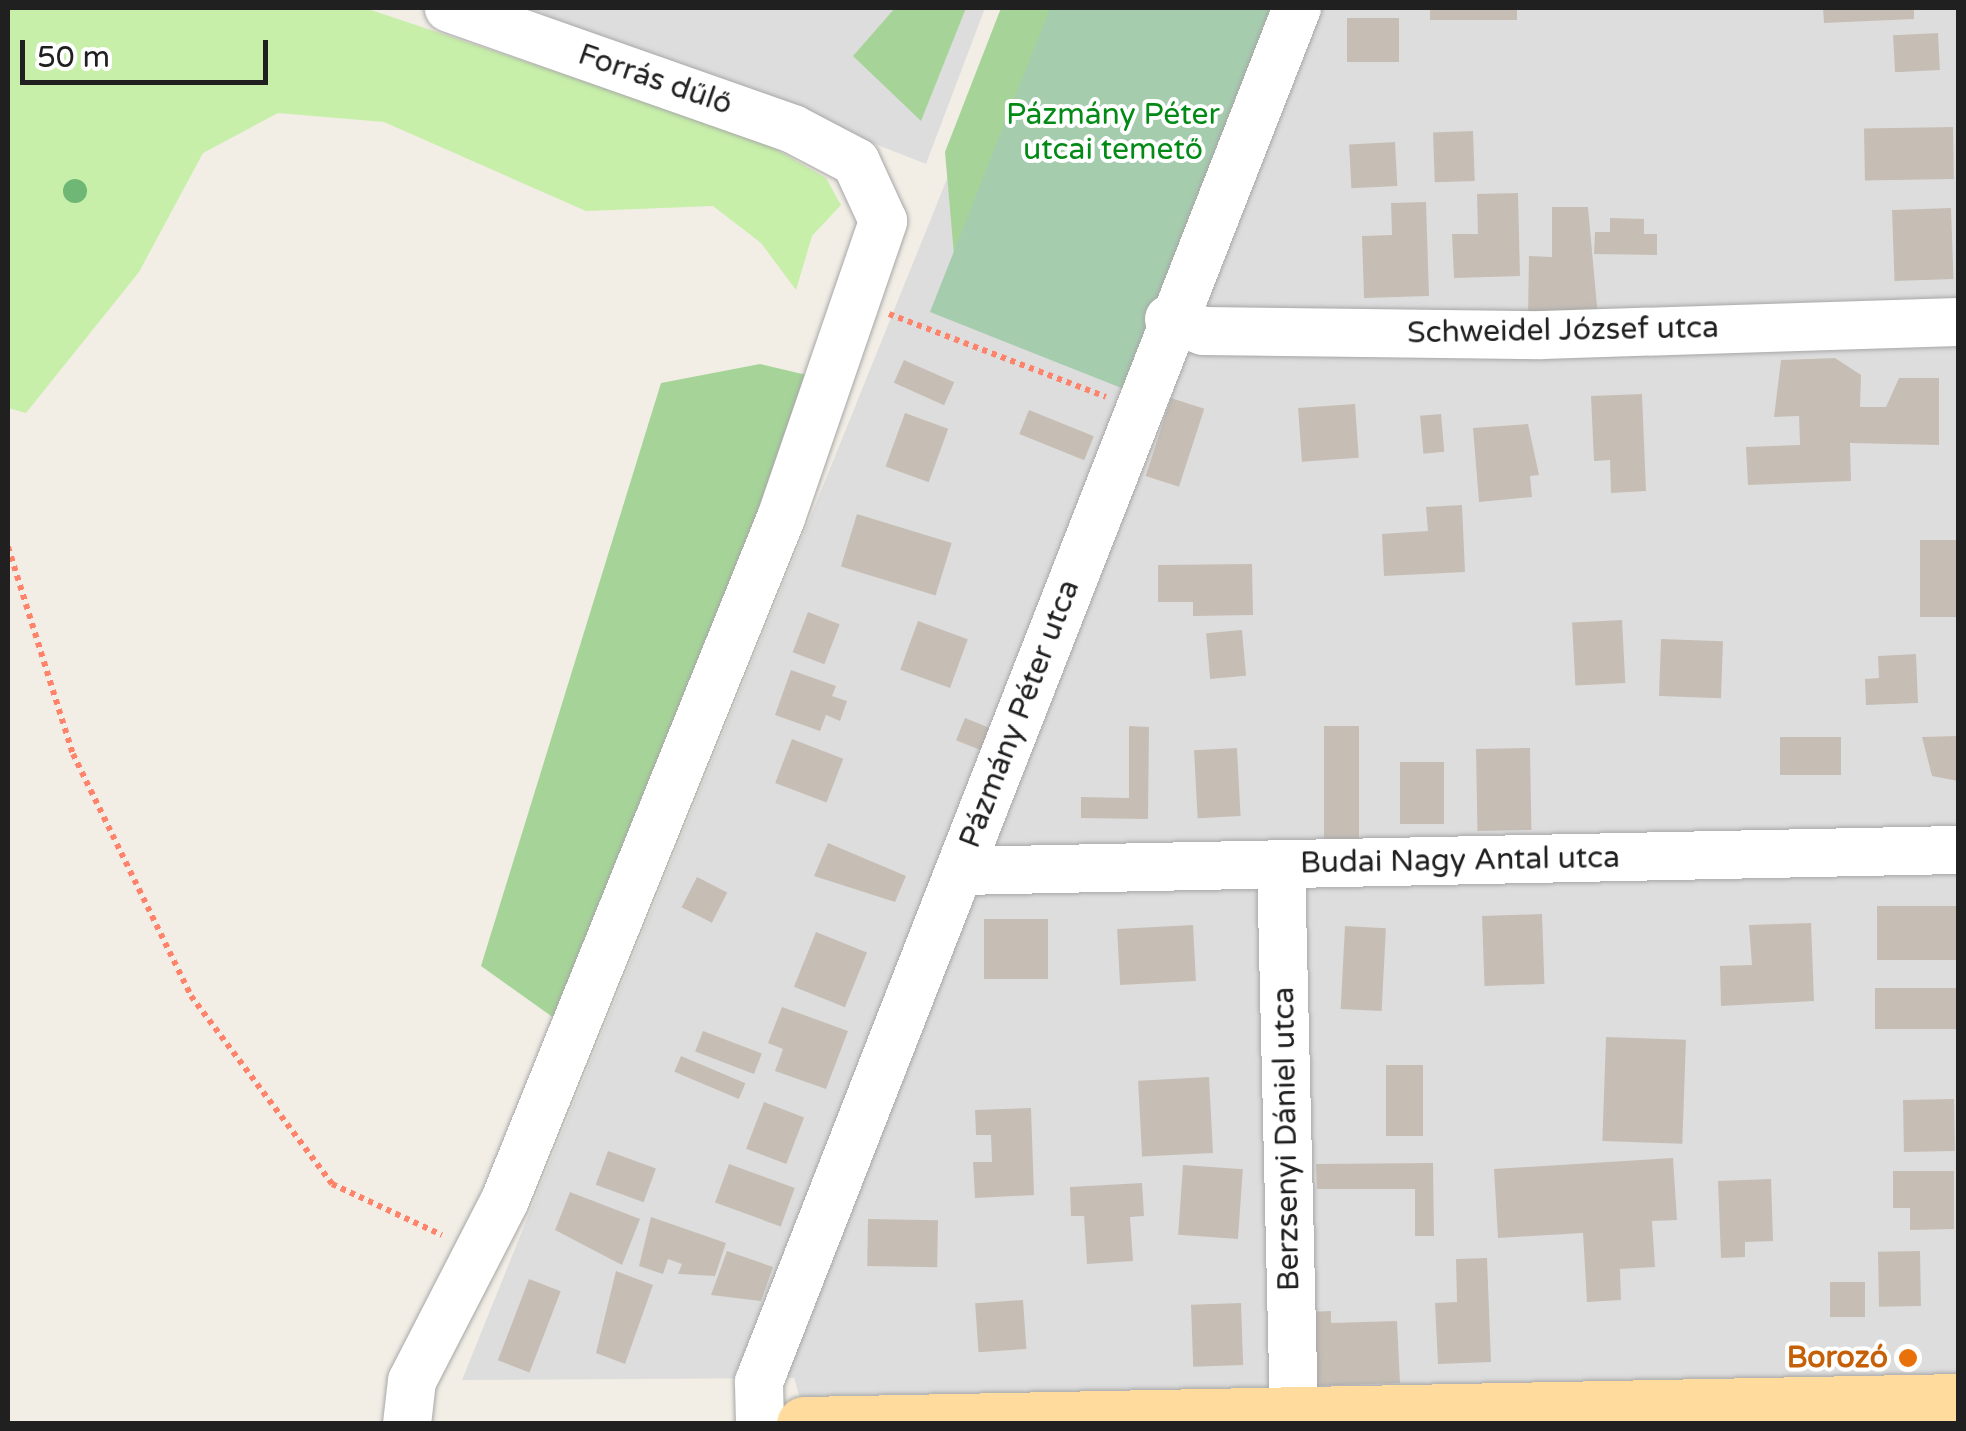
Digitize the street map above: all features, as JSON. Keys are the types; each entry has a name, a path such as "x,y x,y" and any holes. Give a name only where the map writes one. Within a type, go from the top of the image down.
{"main road":[{"path":"804,1424 1958,1401"}],"street":[{"name":"Forrás dűlő","path":"450,8 792,129 856,162 882,221 858,302"},
{"name":"Pázmány Péter utca","path":"760,1424 759,1382 961,870 1168,319 1296,8"},
{"path":"407,1424 412,1381 476,1256 774,536 858,302"},
{"name":"Schweidel József utca","path":"1168,319 1203,330 1542,335 1958,322"},
{"name":"Budai Nagy Antal utca","path":"961,870 1958,850"},
{"name":"Berzsenyi Dániel utca","path":"1281,864 1294,1414"}],"path":[{"path":"858,302 1135,408"},
{"path":"8,546 73,754 191,996 332,1184 476,1256"}],"shaded area":[{"path":"528,8 985,8 926,164"},
{"path":"1016,8 1958,8 1958,1423 808,1424 794,1378 462,1380"}],"green space":[{"path":"8,8 365,8 760,140 826,178 841,205 812,236 796,290 761,243 713,206 586,211 384,122 278,113 203,153 139,272 26,413 8,408"},
{"path":"895,8 966,8 921,121 853,56"},
{"path":"1001,8 1232,8 958,300 945,152"},
{"name":"Pázmány Péter utcai temető","path":"1050,8 1274,8 1124,389 930,312"},
{"path":"760,364 811,376 561,1023 481,966 661,383"}],"building":[{"path":"1430,8 1517,8 1517,20 1430,20"},
{"path":"1823,8 1914,8 1914,19 1824,23"},
{"path":"1347,18 1399,18 1399,62 1347,62"},
{"path":"1938,33 1940,70 1895,72 1893,35"},
{"path":"1953,127 1954,179 1865,181 1864,129"},
{"path":"1473,131 1475,181 1435,182 1433,132"},
{"path":"1395,142 1397,186 1351,188 1349,144"},
{"path":"1518,193 1520,276 1454,278 1452,234 1478,234 1477,194"},
{"path":"1426,202 1429,296 1364,298 1362,236 1392,235 1391,203"},
{"path":"1552,207 1588,207 1598,317 1528,316 1529,256 1552,257"},
{"path":"1951,208 1953,279 1895,281 1892,210"},
{"path":"1610,218 1644,219 1644,234 1657,234 1657,255 1594,254 1595,232 1610,232"},
{"path":"1835,358 1861,375 1860,407 1886,407 1899,378 1939,378 1939,445 1850,443 1851,481 1748,485 1746,447 1800,445 1799,416 1774,417 1781,360"},
{"path":"904,360 954,382 944,405 894,383"},
{"path":"1642,394 1646,491 1611,493 1610,460 1594,461 1591,396"},
{"path":"1171,398 1204,409 1179,487 1146,476"},
{"path":"1355,404 1359,458 1302,462 1298,408"},
{"path":"1029,410 1094,436 1084,460 1019,434"},
{"path":"905,413 948,429 929,482 886,467"},
{"path":"1441,414 1444,452 1423,454 1420,416"},
{"path":"1528,424 1539,475 1530,476 1532,497 1479,502 1473,428"},
{"path":"1462,505 1465,572 1384,576 1382,534 1428,531 1426,507"},
{"path":"857,514 952,543 936,596 841,567"},
{"path":"1920,540 1958,540 1958,617 1920,617"},
{"path":"1252,564 1253,615 1193,616 1193,602 1158,602 1158,565"},
{"path":"808,612 840,624 824,664 793,652"},
{"path":"1622,620 1625,683 1575,686 1572,623"},
{"path":"918,621 968,639 950,688 900,670"},
{"path":"1242,630 1246,676 1210,679 1206,633"},
{"path":"1661,639 1723,641 1721,698 1659,696"},
{"path":"1916,654 1918,703 1866,705 1865,679 1879,678 1878,656"},
{"path":"791,670 836,686 832,696 847,701 840,721 826,715 820,731 775,715"},
{"path":"965,718 995,730 986,752 956,740"},
{"path":"1129,726 1149,727 1148,819 1081,818 1081,797 1129,798"},
{"path":"1324,726 1359,726 1359,847 1324,847"},
{"path":"1958,736 1958,781 1932,776 1922,737"},
{"path":"1780,737 1841,737 1841,775 1780,775"},
{"path":"792,739 843,759 827,803 775,783"},
{"path":"1237,748 1241,816 1198,818 1194,750"},
{"path":"1530,748 1531,830 1477,831 1476,749"},
{"path":"1400,762 1444,762 1444,824 1400,824"},
{"path":"828,843 906,876 895,902 814,876"},
{"path":"697,877 727,892 712,923 682,907"},
{"path":"1877,906 1958,906 1958,960 1877,960"},
{"path":"1542,914 1544,984 1484,986 1482,916"},
{"path":"984,919 1048,919 1048,979 984,979"},
{"path":"1811,923 1814,1001 1721,1006 1720,966 1752,965 1749,925"},
{"path":"1193,925 1196,981 1120,985 1117,929"},
{"path":"1345,926 1386,928 1382,1011 1341,1009"},
{"path":"816,932 867,953 845,1007 794,987"},
{"path":"1875,988 1958,988 1958,1029 1875,1029"},
{"path":"782,1007 848,1031 826,1089 775,1071 783,1049 768,1043"},
{"path":"703,1031 762,1054 754,1074 695,1052"},
{"path":"1606,1037 1686,1040 1682,1144 1602,1141"},
{"path":"681,1056 745,1083 739,1099 674,1072"},
{"path":"1386,1065 1423,1065 1423,1136 1386,1136"},
{"path":"1209,1077 1213,1153 1142,1157 1138,1081"},
{"path":"1954,1099 1955,1151 1904,1152 1903,1100"},
{"path":"764,1102 804,1117 786,1164 746,1149"},
{"path":"1031,1108 1034,1195 975,1198 973,1162 992,1162 991,1135 976,1135 975,1110"},
{"path":"608,1151 656,1168 644,1202 596,1185"},
{"path":"1673,1158 1677,1220 1652,1221 1655,1267 1620,1269 1621,1300 1587,1302 1583,1233 1498,1238 1494,1169"},
{"path":"1433,1163 1434,1236 1415,1236 1415,1189 1317,1189 1316,1164"},
{"path":"729,1164 795,1188 781,1226 715,1203"},
{"path":"1183,1165 1243,1169 1238,1239 1178,1235"},
{"path":"1893,1171 1954,1171 1954,1229 1910,1230 1910,1208 1893,1208"},
{"path":"1771,1179 1773,1241 1745,1242 1745,1257 1721,1258 1718,1181"},
{"path":"1142,1183 1144,1216 1130,1217 1133,1261 1087,1264 1084,1216 1071,1216 1070,1187"},
{"path":"570,1192 640,1219 622,1265 555,1230"},
{"path":"651,1217 726,1243 715,1276 678,1274 682,1264 668,1259 663,1274 639,1266"},
{"path":"868,1219 938,1220 937,1267 867,1266"},
{"path":"727,1251 773,1267 761,1301 711,1295"},
{"path":"1920,1251 1921,1306 1879,1307 1878,1252"},
{"path":"1487,1258 1491,1362 1438,1364 1435,1303 1457,1302 1456,1259"},
{"path":"616,1271 653,1285 625,1364 596,1353"},
{"path":"529,1279 561,1291 530,1372 498,1360"},
{"path":"1830,1282 1865,1282 1865,1317 1830,1317"},
{"path":"1023,1300 1026,1349 979,1352 975,1303"},
{"path":"1241,1303 1243,1365 1193,1367 1191,1305"},
{"path":"1331,1311 1331,1323 1397,1321 1400,1383 1311,1386 1309,1312"}],"place":[{"name":"Borozó","path":"1908,1358"}]}
